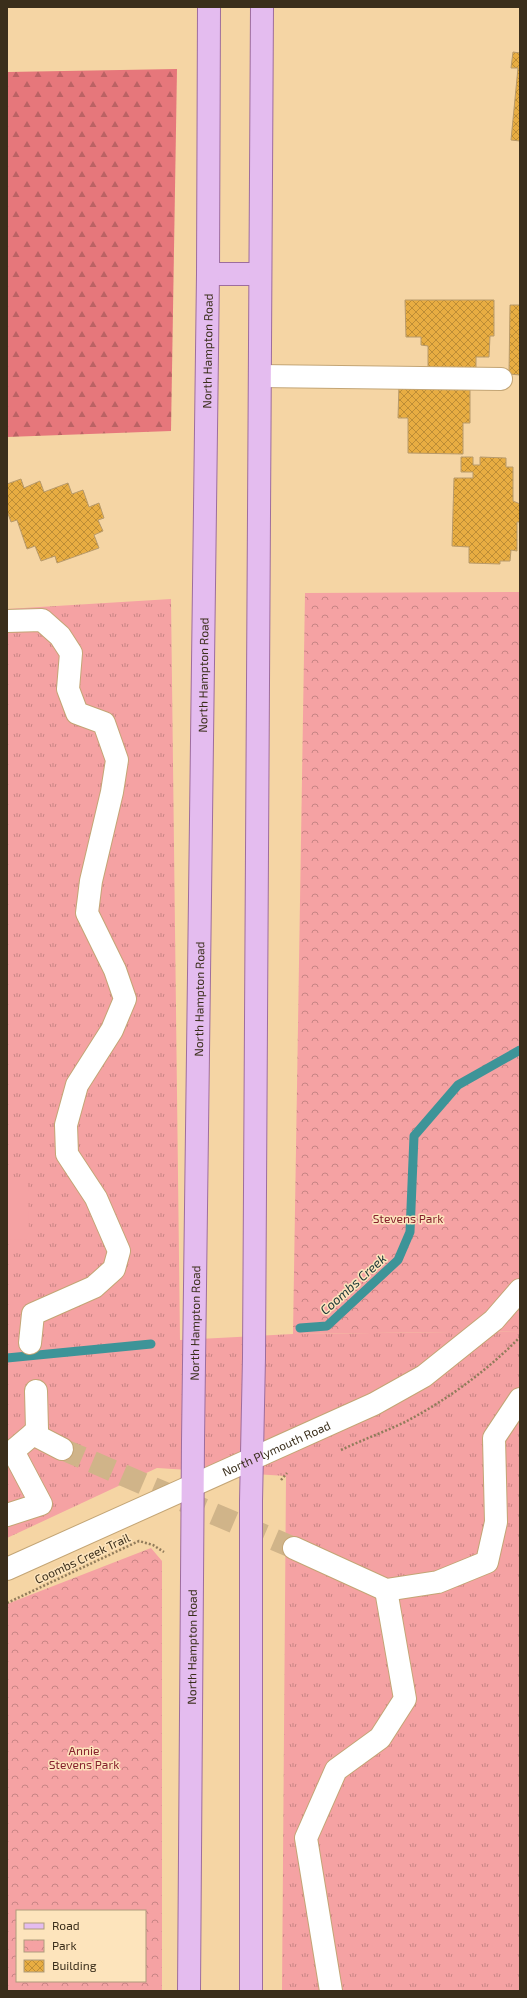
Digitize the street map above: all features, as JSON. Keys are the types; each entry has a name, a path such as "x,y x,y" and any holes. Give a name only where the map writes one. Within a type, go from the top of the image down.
{"main road":[{"name":"North Hampton Road","path":"189,1991 193,1484 208,274 209,7"},
{"path":"251,1991 251,1501 253,1457 262,7"},
{"path":"208,274 260,274"}],"street":[{"path":"260,376 501,379"},
{"path":"7,621 42,620 60,636 71,653 68,689 77,713 104,723 117,760 112,792 91,881 88,913 114,970 125,999 112,1030 77,1085 66,1125 67,1154 96,1198 119,1251 114,1269 94,1287 33,1314 30,1343"},
{"name":"North Plymouth Road","path":"7,1569 253,1457 374,1404 424,1376 494,1320 520,1290"},
{"path":"7,1516 41,1504 13,1451 37,1429 36,1390"},
{"path":"294,1548 386,1590 438,1582 487,1562 496,1522 494,1438 520,1399"},
{"path":"33,1434 62,1449"},
{"path":"331,1991 306,1838 336,1770 380,1738 405,1699 386,1590"}],"path":[{"name":"Coombs Creek Trail","path":"7,1603 139,1541 153,1545 164,1552"}],"green space":[{"path":"177,69 171,431 7,437 7,72"},
{"name":"Stevens Park","path":"520,592 520,1331 293,1334 305,593"},
{"path":"171,599 180,1340 293,1334 520,1331 520,1991 282,1991 286,1476 157,1468 7,1538 7,609"},
{"path":"7,1181 28,1181 29,1239 7,1240"},
{"name":"Annie Stevens Park","path":"151,1548 162,1561 162,1991 7,1991 7,1604"}],"building":[{"path":"513,52 520,53 520,141 511,140 518,68 511,68"},
{"path":"405,300 494,300 494,336 490,336 489,357 476,357 476,368 428,368 428,346 421,345 421,337 406,337"},
{"path":"510,305 520,305 520,375 509,374"},
{"path":"399,385 470,386 470,423 463,423 463,454 408,453 408,418 398,418"},
{"path":"461,457 473,457 473,465 480,465 480,457 506,458 506,467 513,467 513,501 520,504 520,522 517,522 517,551 511,550 510,561 500,561 500,564 469,563 469,547 452,546 454,478 473,478 473,472 461,472"},
{"path":"21,479 24,488 40,481 44,492 68,483 72,494 83,490 89,507 99,503 104,518 98,520 103,531 94,535 99,548 57,563 55,556 41,561 35,546 27,549 17,520 11,522 7,511 7,484"}],"waterway":[{"name":"Coombs Creek","path":"300,1328 327,1326 398,1260 410,1232 414,1136 458,1085 520,1050"},
{"name":"Coombs Creek","path":"7,1358 151,1344"}],"tunnel":[{"path":"62,1449 294,1548"}]}
